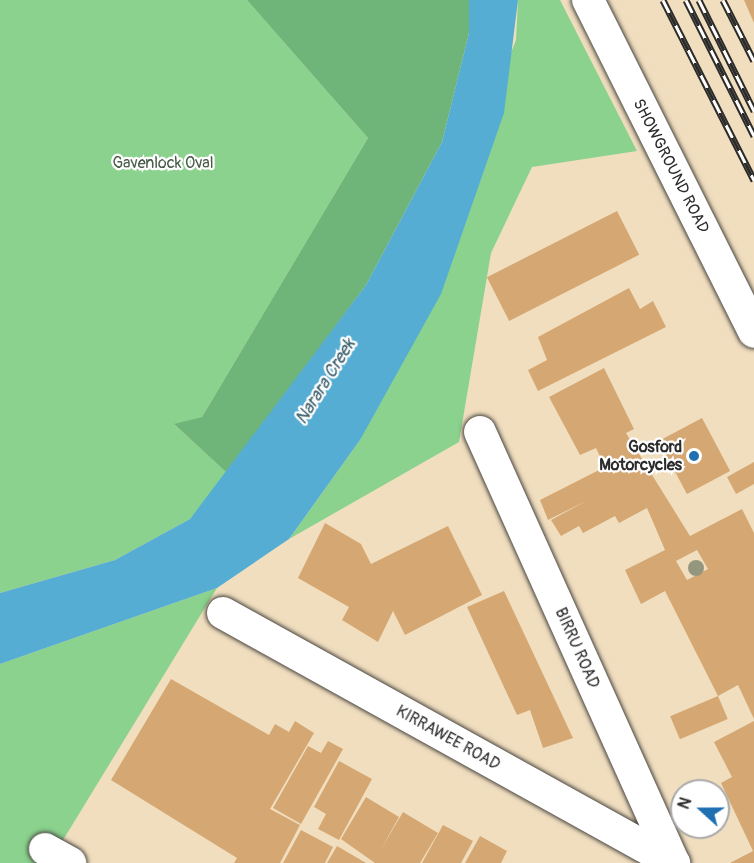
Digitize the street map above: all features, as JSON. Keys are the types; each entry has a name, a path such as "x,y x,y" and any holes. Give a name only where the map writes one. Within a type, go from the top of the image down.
{"street":[{"name":"SHOWGROUND ROAD","path":"588,0 754,332"},
{"name":"BIRRU ROAD","path":"480,432 674,863"},
{"name":"KIRRAWEE ROAD","path":"223,613 674,863"}],"green space":[{"name":"Gavenlock Oval","path":"0,0 247,0 368,138 202,417 175,425 227,473 190,519 115,560 0,593"},
{"path":"247,0 469,0 469,33 442,142 366,285 227,473 174,424 202,417 368,138"},
{"path":"518,0 560,0 637,151 532,167 491,253 459,442 289,539 360,440 516,40"},
{"path":"217,588 49,863 0,863 0,664"}],"water":[{"name":"Narara Creek","path":"469,0 518,0 504,113 441,294 360,440 289,539 217,588 0,664 0,593 115,560 190,519 366,285 442,142 469,33"}],"building":[{"path":"744,0 754,0 754,23"},
{"path":"617,211 639,255 509,321 487,277"},
{"path":"629,288 640,309 653,301 666,327 538,391 528,370 547,360 538,337"},
{"path":"604,368 634,429 626,433 690,536 742,509 754,533 754,719 738,685 718,696 665,591 641,604 625,570 665,550 647,508 619,523 615,516 583,533 579,526 561,536 551,520 588,500 548,520 540,500 605,467 596,448 580,455 549,397","holes":["697,550 708,569 687,580 676,561"]},
{"name":"Gosford Motorcycles","path":"702,418 730,471 687,494 659,441"},
{"path":"754,462 754,484 736,494 727,477"},
{"path":"325,523 361,544 371,564 448,526 482,595 405,635 393,611 378,642 342,620 349,607 298,578"},
{"path":"504,591 573,738 543,748 530,710 517,715 467,607"},
{"path":"171,679 269,735 275,724 289,732 295,721 314,733 270,809 300,825 280,863 234,863 237,858 111,780"},
{"path":"718,696 728,719 680,739 670,716"},
{"path":"754,721 754,863 730,863 753,851 730,802 728,779 732,777 714,742"},
{"path":"328,741 343,749 301,824 273,808 308,746 321,753"},
{"path":"339,761 372,779 339,840 318,829 326,814 314,807"},
{"path":"366,797 399,817 380,851 403,812 438,833 420,863 375,863 341,839"},
{"path":"443,825 473,841 461,863 422,863"},
{"path":"301,830 333,847 325,863 283,863"},
{"path":"480,836 507,851 501,863 465,863"},
{"path":"337,846 366,863 327,863"}],"railway":[{"path":"663,0 754,180"},
{"path":"686,0 754,136"},
{"path":"699,0 754,111"},
{"path":"723,0 754,61"}],"place":[{"name":"Gosford Motorcycles","path":"694,456"}]}
